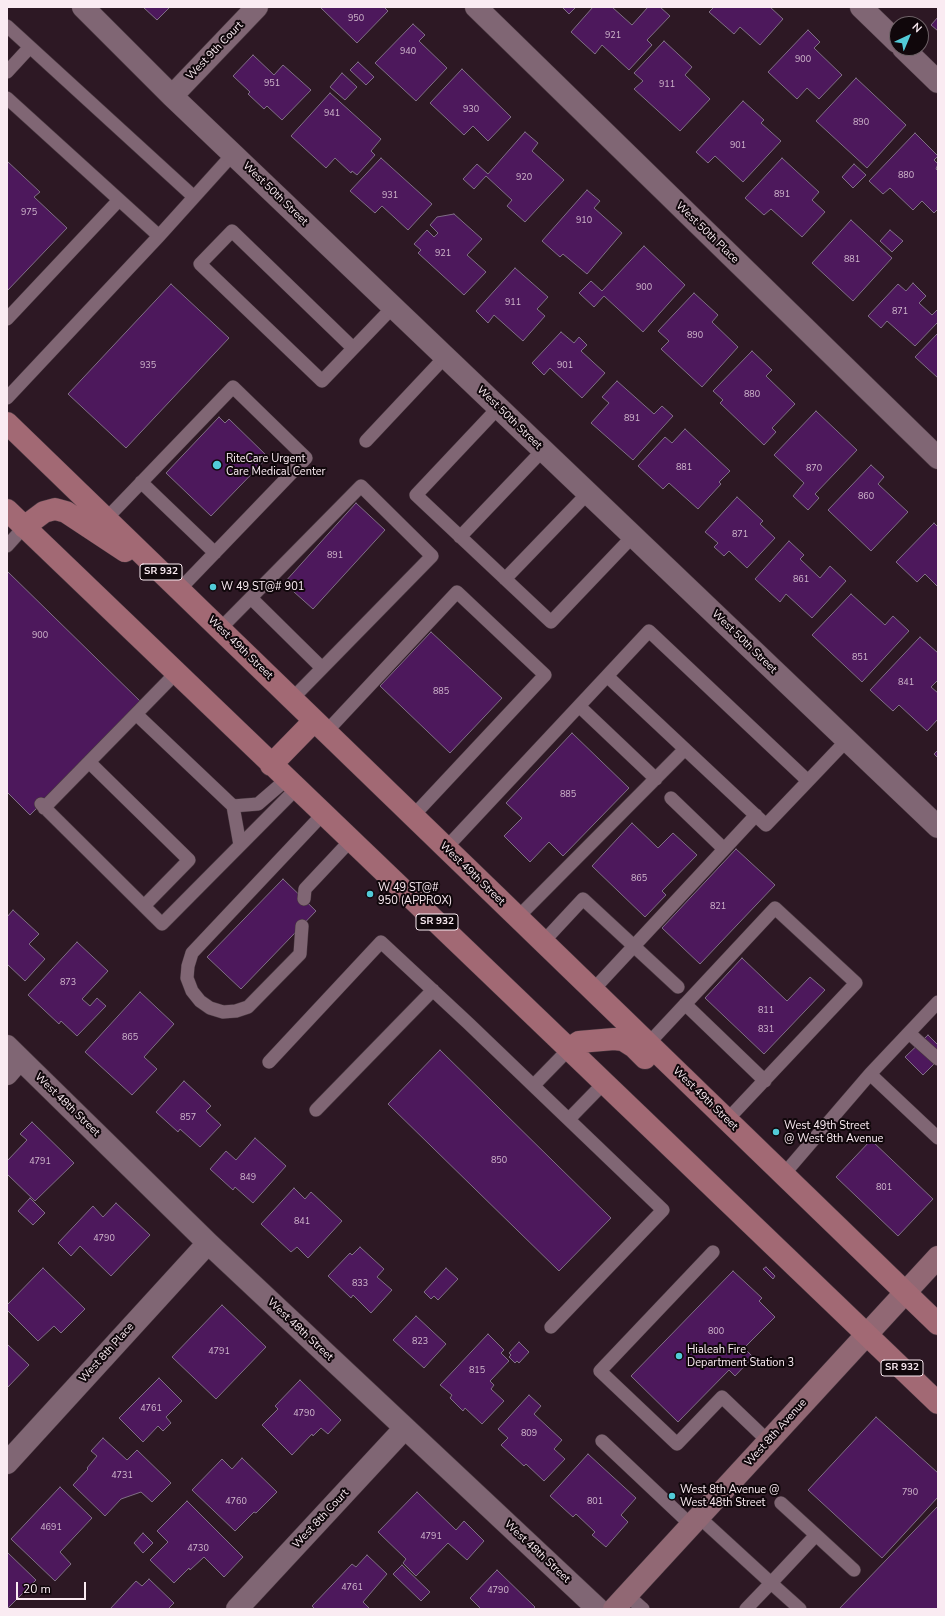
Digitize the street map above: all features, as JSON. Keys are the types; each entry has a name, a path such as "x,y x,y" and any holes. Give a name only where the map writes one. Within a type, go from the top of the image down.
{"main road":[{"name":"West 49th Street","path":"7,423 938,1324"},
{"path":"24,527 44,512 55,509 66,512 175,586"},
{"name":"SR 932","path":"7,510 938,1403"},
{"path":"285,777 320,726"},
{"path":"569,1049 579,1042 622,1040 634,1047 695,1106 731,1124"}],"street":[{"name":"West 50th Street","path":"83,7 172,96 938,827"},
{"name":"West 9th Court","path":"172,96 257,7"},
{"name":"West 50th Place","path":"476,7 938,458"},
{"path":"861,7 889,34"},
{"path":"911,56 938,82"},
{"name":"West 48th Street","path":"11,1060 598,1609"},
{"name":"West 8th Place","path":"7,1463 208,1243"},
{"name":"West 8th Avenue","path":"628,1604 695,1521 938,1257"},
{"name":"West 8th Court","path":"237,1609 404,1429"}],"lane":[{"path":"7,26 194,197"},
{"path":"7,72 30,47"},
{"path":"7,98 158,236"},
{"path":"7,398 233,154"},
{"path":"7,319 119,200"},
{"path":"354,348 232,231 200,264 322,381 354,348 393,307"},
{"path":"366,441 445,357"},
{"path":"106,519 232,387 306,458 215,553 175,586"},
{"path":"498,408 416,495 551,622 633,536"},
{"path":"460,536 543,450"},
{"path":"141,482 215,553"},
{"path":"220,629 361,486 432,556 292,699"},
{"path":"505,579 588,493"},
{"path":"7,546 24,527"},
{"path":"320,726 457,592 545,675 413,816"},
{"path":"251,598 322,668"},
{"path":"446,848 649,631 808,780"},
{"path":"176,673 89,762 43,806 162,924 240,845 285,777"},
{"path":"607,676 766,825 846,740"},
{"path":"579,706 656,779"},
{"path":"136,714 233,806 240,845"},
{"path":"518,917 685,749"},
{"path":"89,762 189,860 144,906"},
{"path":"233,806 258,804 285,777"},
{"path":"671,798 724,849"},
{"path":"302,926 300,954 248,1006 236,1011 223,1012 210,1008 200,1001 192,991 187,978 188,966 192,953 323,814"},
{"path":"593,990 756,815"},
{"path":"304,899 305,889 351,840"},
{"path":"543,942 584,899 678,987"},
{"path":"648,1044 776,908 856,983 765,1081 731,1124"},
{"path":"269,1062 381,942 433,990 664,1210 551,1327"},
{"path":"316,1110 433,990"},
{"path":"784,1174 870,1074 938,1002"},
{"path":"685,1004 765,1081"},
{"path":"909,1033 938,1059"},
{"path":"534,1085 569,1049"},
{"path":"870,1074 938,1138"},
{"path":"569,1119 604,1083"},
{"path":"713,1252 600,1371 677,1444 722,1398 768,1441"},
{"path":"602,1441 800,1609"},
{"path":"781,1503 854,1570"},
{"path":"746,1609 816,1535"}],"building":[{"path":"143,7 170,7 157,20"},
{"path":"320,7 384,7 388,11 357,43"},
{"path":"562,7 576,7 569,14"},
{"path":"593,7 612,7 632,25 648,7 660,7 670,16 647,40 652,45 629,70 602,45 595,54 571,32"},
{"path":"714,7 770,7 783,19 760,45 740,27 734,34 709,12"},
{"path":"938,17 938,31 931,25"},
{"path":"413,24 425,35 419,41 447,68 416,101 375,63"},
{"path":"808,30 820,42 814,48 842,75 819,99 807,88 797,99 768,72"},
{"path":"664,41 692,67 685,75 710,99 680,131 634,89 643,81 634,73"},
{"path":"253,55 274,75 283,65 311,90 282,120 267,106 264,109 248,94 250,92 233,76"},
{"path":"358,62 374,77 366,85 350,70"},
{"path":"462,69 511,117 488,141 473,126 464,135 430,103"},
{"path":"342,73 357,87 345,100 330,87"},
{"path":"856,78 906,125 867,168 816,121"},
{"path":"330,93 381,139 371,151 375,155 357,175 352,171 351,173 335,158 326,168 291,136"},
{"path":"743,101 764,120 761,123 781,141 743,182 715,156 708,163 696,152"},
{"path":"525,132 538,143 532,151 564,180 525,222 507,206 512,200 486,176 474,189 463,179 477,164 488,174"},
{"path":"915,133 938,156 934,160 938,164 936,169 938,171 938,209 934,213 922,201 913,210 890,188 883,194 869,181"},
{"path":"381,158 432,204 408,230 382,206 375,213 350,191"},
{"path":"782,158 819,192 812,200 825,212 802,237 771,209 764,215 745,198"},
{"path":"7,161 40,192 34,197 67,228 7,291"},
{"path":"854,164 866,175 853,188 842,177"},
{"path":"587,190 600,201 594,208 622,233 587,274 563,254 560,257 542,241"},
{"path":"454,214 482,239 467,255 486,272 464,295 418,253 421,250 414,244 427,230 434,237 438,233 430,225 437,217"},
{"path":"851,220 892,258 853,301 812,263"},
{"path":"890,230 903,241 892,252 880,241"},
{"path":"644,246 685,285 643,332 604,296 594,307 579,293 591,281 602,291"},
{"path":"515,268 548,297 537,309 545,316 523,341 494,315 488,323 476,311"},
{"path":"913,283 926,296 919,303 932,315 938,309 938,324 937,323 915,346 887,321 881,328 868,316 898,284 906,291"},
{"path":"171,284 229,338 126,448 68,394"},
{"path":"694,293 718,315 712,322 738,347 702,387 661,349 669,341 658,331"},
{"path":"561,332 574,343 579,337 587,345 581,351 605,373 582,398 550,368 544,375 532,363"},
{"path":"938,333 938,378 915,357"},
{"path":"752,351 772,370 766,376 795,404 772,428 776,432 764,445 720,403 723,400 713,391"},
{"path":"617,381 654,414 662,406 673,416 633,460 591,423 609,403 602,397"},
{"path":"816,411 857,450 815,494 819,498 808,510 793,496 804,483 774,455"},
{"name":"RiteCare Urgent Care Medical Center","path":"219,417 225,423 229,419 268,457 211,516 166,473"},
{"path":"685,429 730,471 719,482 721,484 698,509 669,483 663,489 638,466 665,437 672,443"},
{"path":"871,465 884,477 878,484 908,512 871,551 828,510"},
{"path":"737,497 763,521 760,524 775,538 747,568 729,551 724,556 714,547 718,543 705,532"},
{"path":"356,503 385,530 313,609 284,583"},
{"path":"934,523 938,527 938,587 925,574 917,582 896,562"},
{"path":"789,541 804,555 800,559 820,578 830,566 846,581 812,618 786,594 780,602 755,579"},
{"path":"7,571 141,702 30,815 7,792"},
{"path":"851,594 885,625 893,616 909,631 862,682 812,635"},
{"path":"431,632 502,698 450,753 380,686"},
{"path":"920,637 938,653 938,680 931,687 938,693 938,719 927,731 899,705 893,711 870,690"},
{"path":"572,733 629,788 563,856 549,842 530,862 504,836 522,818 506,803"},
{"path":"938,750 938,758 934,754"},
{"path":"632,823 658,848 673,833 697,855 662,891 666,895 645,917 592,866"},
{"path":"736,849 775,885 700,964 662,928"},
{"path":"283,879 316,911 241,989 207,957"},
{"path":"13,910 39,934 29,944 45,959 25,981 7,964 7,917"},
{"path":"77,942 108,971 82,999 90,1006 97,998 106,1006 77,1036 61,1021 59,1024 28,995"},
{"path":"742,958 787,1001 810,977 825,990 764,1054 705,998"},
{"path":"140,992 174,1024 144,1057 157,1069 132,1095 85,1052"},
{"path":"928,1035 938,1045 938,1060 923,1075 905,1057"},
{"path":"440,1050 611,1218 559,1271 388,1104"},
{"path":"184,1081 211,1106 206,1111 221,1125 200,1147 180,1129 178,1132 156,1112"},
{"path":"32,1122 74,1163 35,1201 7,1174 7,1161 27,1140 20,1134"},
{"path":"255,1138 286,1166 253,1203 235,1187 233,1190 210,1169 226,1151 236,1160"},
{"path":"871,1140 933,1199 898,1236 836,1177"},
{"path":"294,1188 305,1199 311,1192 342,1221 308,1258 297,1247 291,1252 261,1224"},
{"path":"30,1198 45,1213 33,1225 18,1211"},
{"path":"116,1203 150,1235 111,1276 80,1246 71,1256 58,1243 93,1206 103,1217"},
{"path":"360,1247 384,1269 377,1277 392,1290 371,1313 353,1295 351,1298 328,1276 350,1253 352,1255"},
{"path":"766,1267 775,1276 773,1279 763,1269"},
{"path":"43,1268 85,1309 61,1333 54,1326 38,1341 7,1310 7,1305"},
{"path":"446,1268 458,1279 438,1300 434,1296 431,1299 424,1292"},
{"path":"733,1271 762,1298 759,1301 775,1317 744,1348 753,1357 735,1376 729,1370 678,1422 631,1376"},
{"path":"222,1305 266,1347 216,1399 172,1357"},
{"path":"416,1316 446,1344 424,1368 393,1340"},
{"path":"488,1334 504,1350 501,1353 509,1361 490,1381 494,1385 491,1389 504,1401 482,1424 465,1408 463,1411 450,1398 452,1395 440,1385"},
{"path":"519,1342 529,1352 519,1363 517,1361 515,1363 509,1357 511,1355 509,1353"},
{"path":"7,1344 29,1365 7,1388"},
{"path":"159,1378 182,1401 166,1417 171,1423 163,1431 158,1426 143,1442 119,1418"},
{"path":"300,1380 341,1420 328,1434 321,1428 313,1436 312,1434 292,1455 262,1425 278,1409 275,1406"},
{"path":"529,1395 541,1406 534,1414 562,1440 554,1449 565,1459 544,1481 526,1464 524,1466 501,1445 508,1438 498,1429"},
{"path":"876,1417 938,1473 938,1497 882,1558 808,1490"},
{"path":"103,1438 127,1460 137,1450 171,1483 152,1502 141,1492 121,1499 105,1516 73,1485 88,1469 87,1468 97,1456 91,1451"},
{"path":"588,1454 636,1498 621,1515 628,1522 606,1547 592,1535 595,1532 576,1514 573,1517 550,1496"},
{"path":"242,1458 277,1492 235,1531 192,1490 222,1459 232,1469"},
{"path":"60,1487 92,1518 60,1552 71,1564 55,1581 11,1539"},
{"path":"417,1492 456,1530 464,1521 484,1541 467,1560 448,1543 416,1576 403,1563 406,1559 378,1532"},
{"path":"187,1501 243,1557 224,1577 204,1557 190,1570 189,1568 174,1583 150,1560 168,1542 157,1531"},
{"path":"938,1506 938,1609 839,1609"},
{"path":"143,1533 153,1543 143,1553 134,1543"},
{"path":"7,1552 36,1580 7,1609"},
{"path":"367,1555 387,1574 363,1602 369,1609 315,1609 312,1606 352,1564 356,1567"},
{"path":"402,1565 430,1592 421,1601 393,1574"},
{"path":"497,1570 535,1607 533,1609 481,1609 470,1598"},
{"path":"149,1579 174,1603 168,1609 110,1609 136,1581 142,1586"}],"place":[{"name":"RiteCare Urgent Care Medical Center","path":"217,465"},
{"name":"W 49 ST@# 901","path":"213,587"},
{"name":"W 49 ST@# 950 (APPROX)","path":"370,894"},
{"name":"West 49th Street @ West 8th Avenue","path":"776,1132"},
{"name":"Hialeah Fire Department Station 3","path":"679,1356"},
{"name":"West 8th Avenue @ West 48th Street","path":"672,1496"}]}
